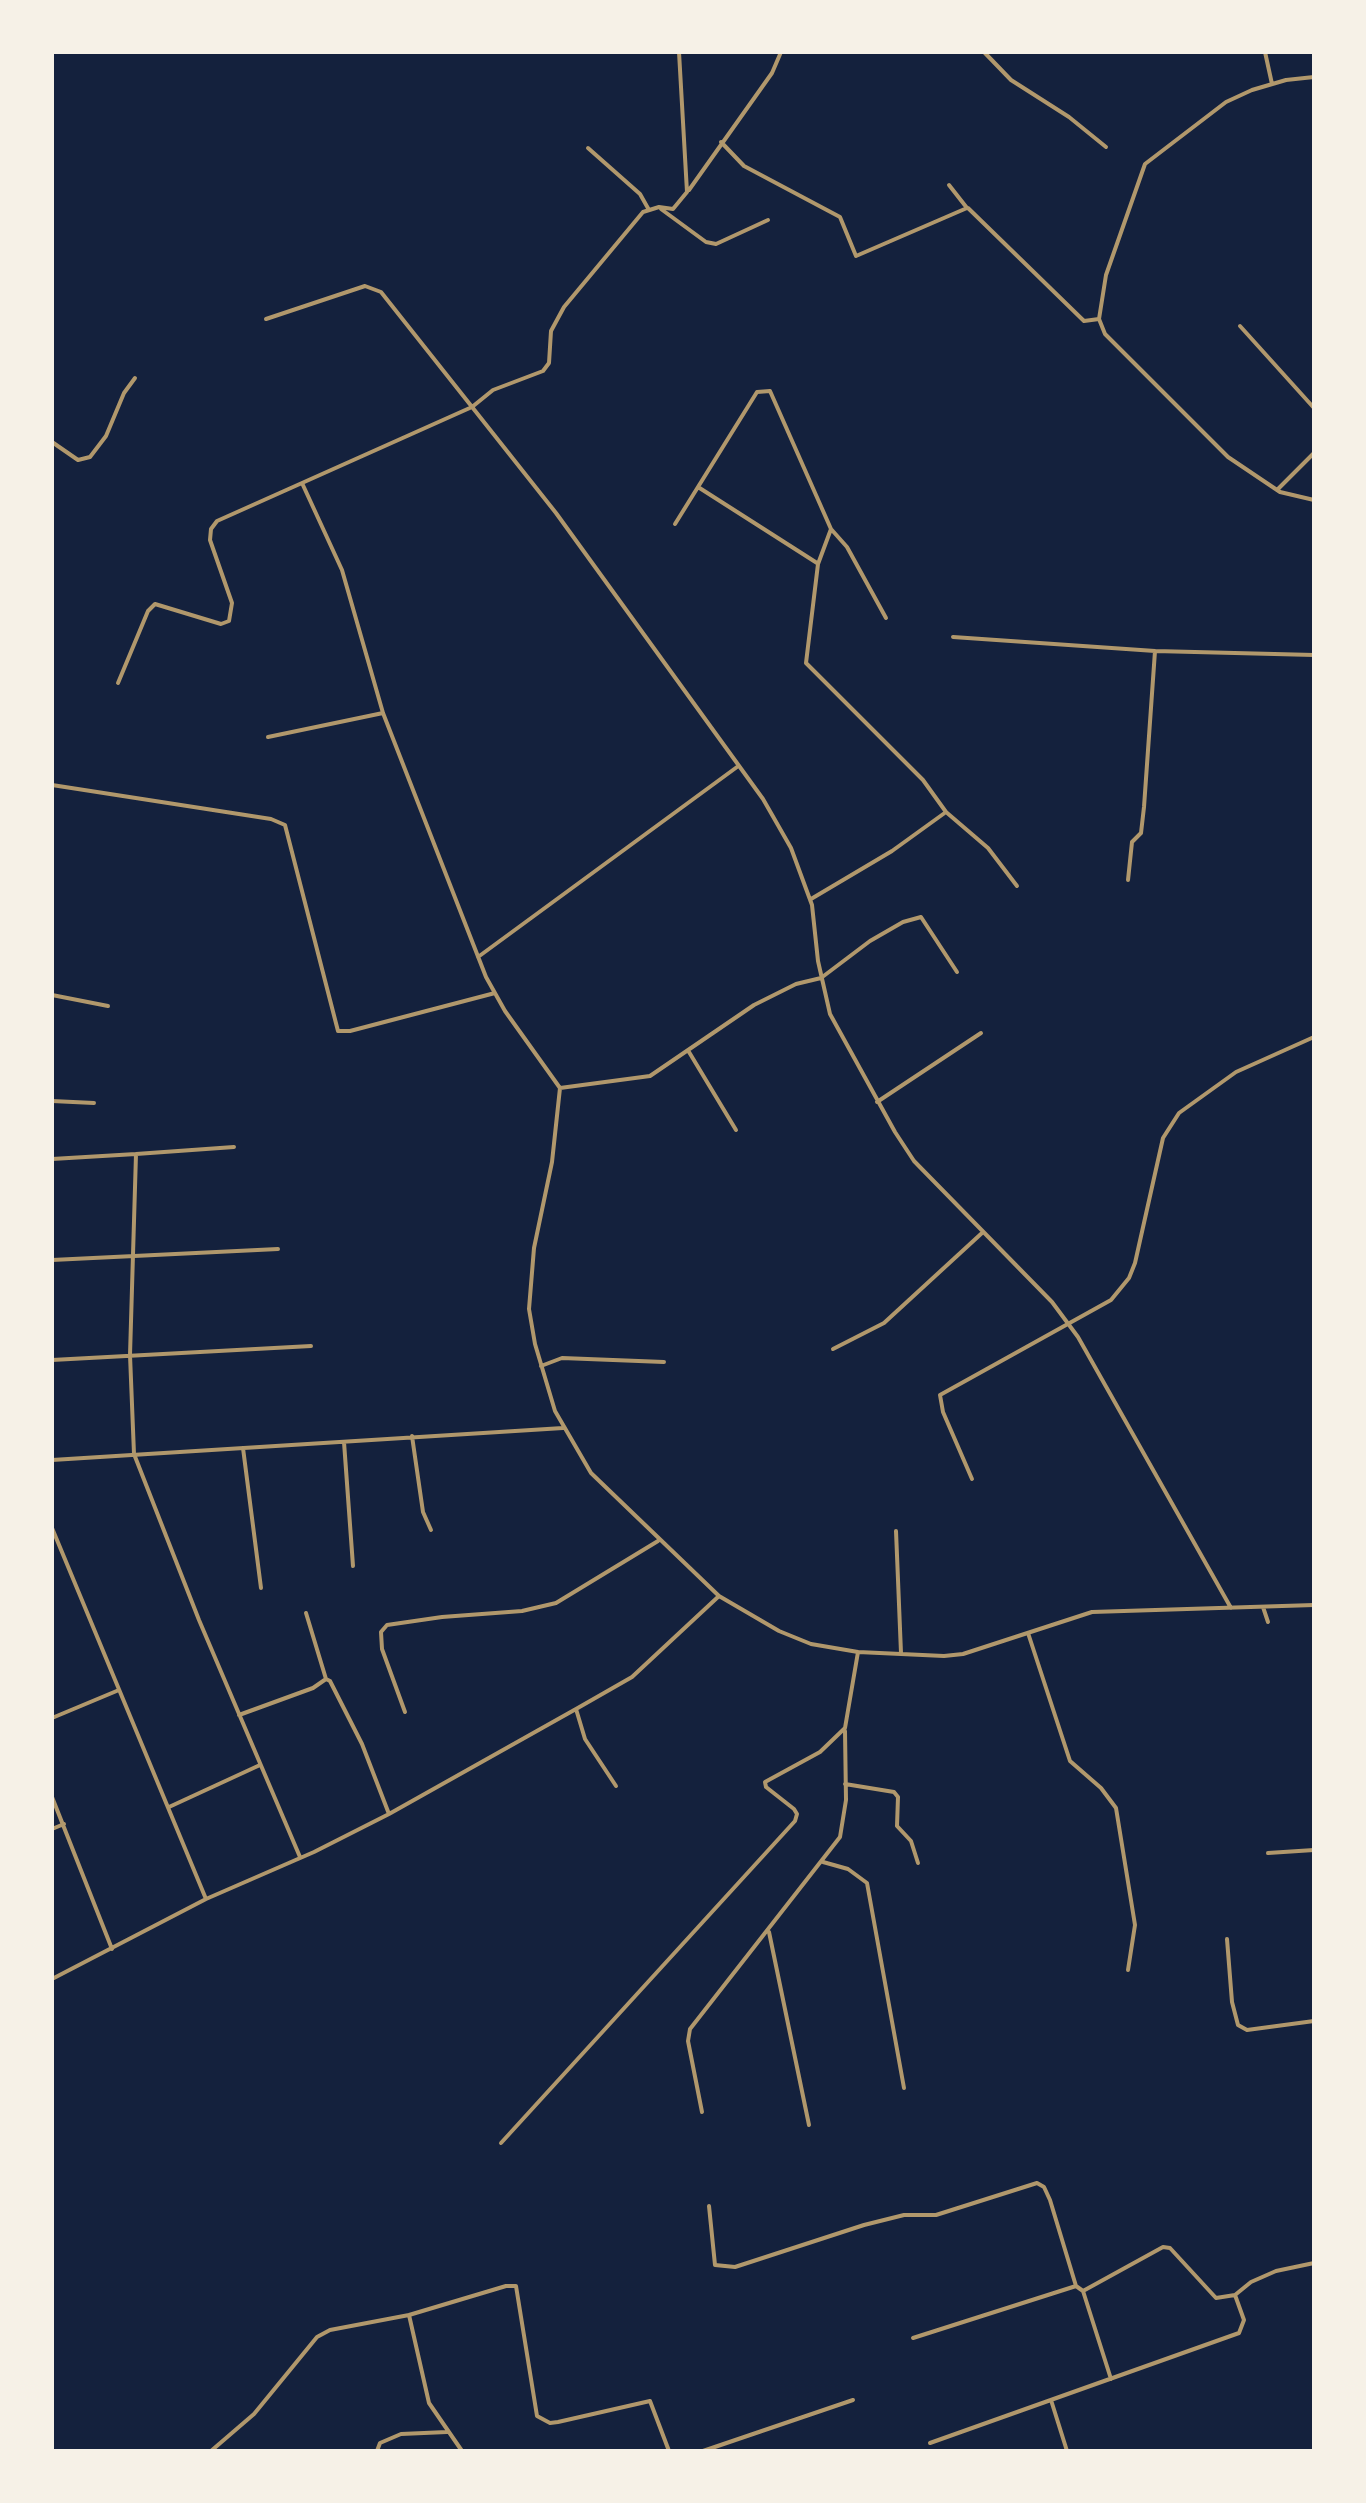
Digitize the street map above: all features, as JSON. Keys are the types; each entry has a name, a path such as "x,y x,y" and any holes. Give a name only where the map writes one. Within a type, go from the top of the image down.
{"street":[{"path":"679,52 687,192"},
{"path":"118,683 148,611 155,604 221,624 229,621 232,603 210,540 211,529 217,521 472,407 493,390 543,371 549,363 551,331 564,307 643,212 659,207 673,209 772,73 781,52"},
{"path":"984,52 1011,80 1069,117 1106,147"},
{"path":"1265,52 1272,84"},
{"path":"1314,77 1272,84 1226,102 1145,164 1106,275 1099,319 1105,334 1218,447 1277,490 1314,500"},
{"path":"721,142 744,166 840,217 856,256 967,208"},
{"path":"588,148 640,194 649,210"},
{"path":"949,185 967,208 1084,321 1099,319"},
{"path":"659,207 706,242 716,244 768,220"},
{"path":"266,319 365,286 374,287 399,312 556,513 763,799 791,848 811,899 821,978 830,1014 877,1102 914,1161 1052,1302 1089,1353 1231,1608"},
{"path":"1240,326 1314,408"},
{"path":"52,442 78,460 90,457 106,436 124,393 135,378"},
{"path":"675,524 757,392 764,389 770,391 831,529 847,547 886,618"},
{"path":"1277,490 1314,453"},
{"path":"302,483 342,570 383,713 478,957 495,993 560,1088 558,1124 529,1283 529,1309 541,1366 563,1428 591,1473 658,1541 719,1596 779,1631 811,1644 858,1652 922,1657 963,1654 1101,1610 1314,1605"},
{"path":"698,487 818,564"},
{"path":"831,529 818,564 806,663 923,780 946,812 988,848 1017,886"},
{"path":"953,637 1155,651 1314,655"},
{"path":"1128,880 1132,842 1141,833 1155,651"},
{"path":"268,737 383,713"},
{"path":"478,957 737,767"},
{"path":"52,785 271,819 285,825 338,1031 350,1031 495,993"},
{"path":"811,899 892,851 946,812"},
{"path":"560,1088 650,1076 754,1005 796,984 821,978 870,941 903,922 921,917 957,972"},
{"path":"52,995 108,1006"},
{"path":"877,1102 981,1033"},
{"path":"972,1479 943,1412 940,1395 1111,1300 1129,1278 1163,1138 1179,1113 1236,1072 1314,1037"},
{"path":"689,1052 736,1130"},
{"path":"52,1101 94,1103"},
{"path":"52,1159 234,1147"},
{"path":"136,1154 130,1355 134,1454 300,1857"},
{"path":"833,1349 884,1323 982,1233"},
{"path":"52,1260 278,1249"},
{"path":"52,1360 311,1346"},
{"path":"541,1366 562,1358 664,1362"},
{"path":"52,1460 563,1428"},
{"path":"412,1436 423,1512 431,1530"},
{"path":"344,1442 353,1566"},
{"path":"243,1448 261,1588"},
{"path":"52,1528 206,1899"},
{"path":"896,1531 901,1653"},
{"path":"405,1712 382,1649 381,1632 387,1625 522,1611 548,1605 578,1592 658,1541"},
{"path":"52,1979 206,1899 389,1814 576,1709 616,1683 632,1677 719,1596"},
{"path":"1263,1607 1268,1622"},
{"path":"306,1613 326,1679 362,1744 389,1814"},
{"path":"1028,1632 1070,1761 1101,1788 1116,1808 1135,1925 1128,1970"},
{"path":"702,2112 688,2041 690,2029 840,1837 845,1784 845,1728 858,1652"},
{"path":"239,1715 313,1688 326,1679"},
{"path":"52,1718 119,1690"},
{"path":"576,1709 585,1739 616,1786"},
{"path":"501,2143 795,1821 797,1814 794,1809 766,1787 768,1777 820,1752 845,1728"},
{"path":"169,1807 260,1765"},
{"path":"845,1784 894,1792 898,1797 897,1826 911,1841 918,1863"},
{"path":"52,1797 112,1949"},
{"path":"52,1829 64,1824"},
{"path":"1268,1853 1314,1850"},
{"path":"823,1862 848,1869 867,1883 904,2088"},
{"path":"769,1930 809,2125"},
{"path":"1227,1939 1232,2002 1238,2025 1247,2030 1314,2021"},
{"path":"709,2206 715,2265 724,2268 743,2266 904,2215 936,2215 1037,2183 1044,2187 1050,2200 1076,2286 1083,2291 1111,2379"},
{"path":"1083,2291 1163,2247 1170,2248 1216,2298 1235,2295 1251,2282 1276,2271 1314,2263"},
{"path":"211,2451 254,2414 317,2337 330,2330 409,2315 506,2286 516,2286 537,2416 550,2423 558,2422 650,2401 669,2451"},
{"path":"913,2338 1076,2286"},
{"path":"930,2443 1239,2333 1244,2320 1235,2295"},
{"path":"409,2315 429,2403 462,2451"},
{"path":"703,2451 853,2400"},
{"path":"1051,2400 1067,2451"},
{"path":"377,2451 380,2443 401,2434 448,2432"}]}
